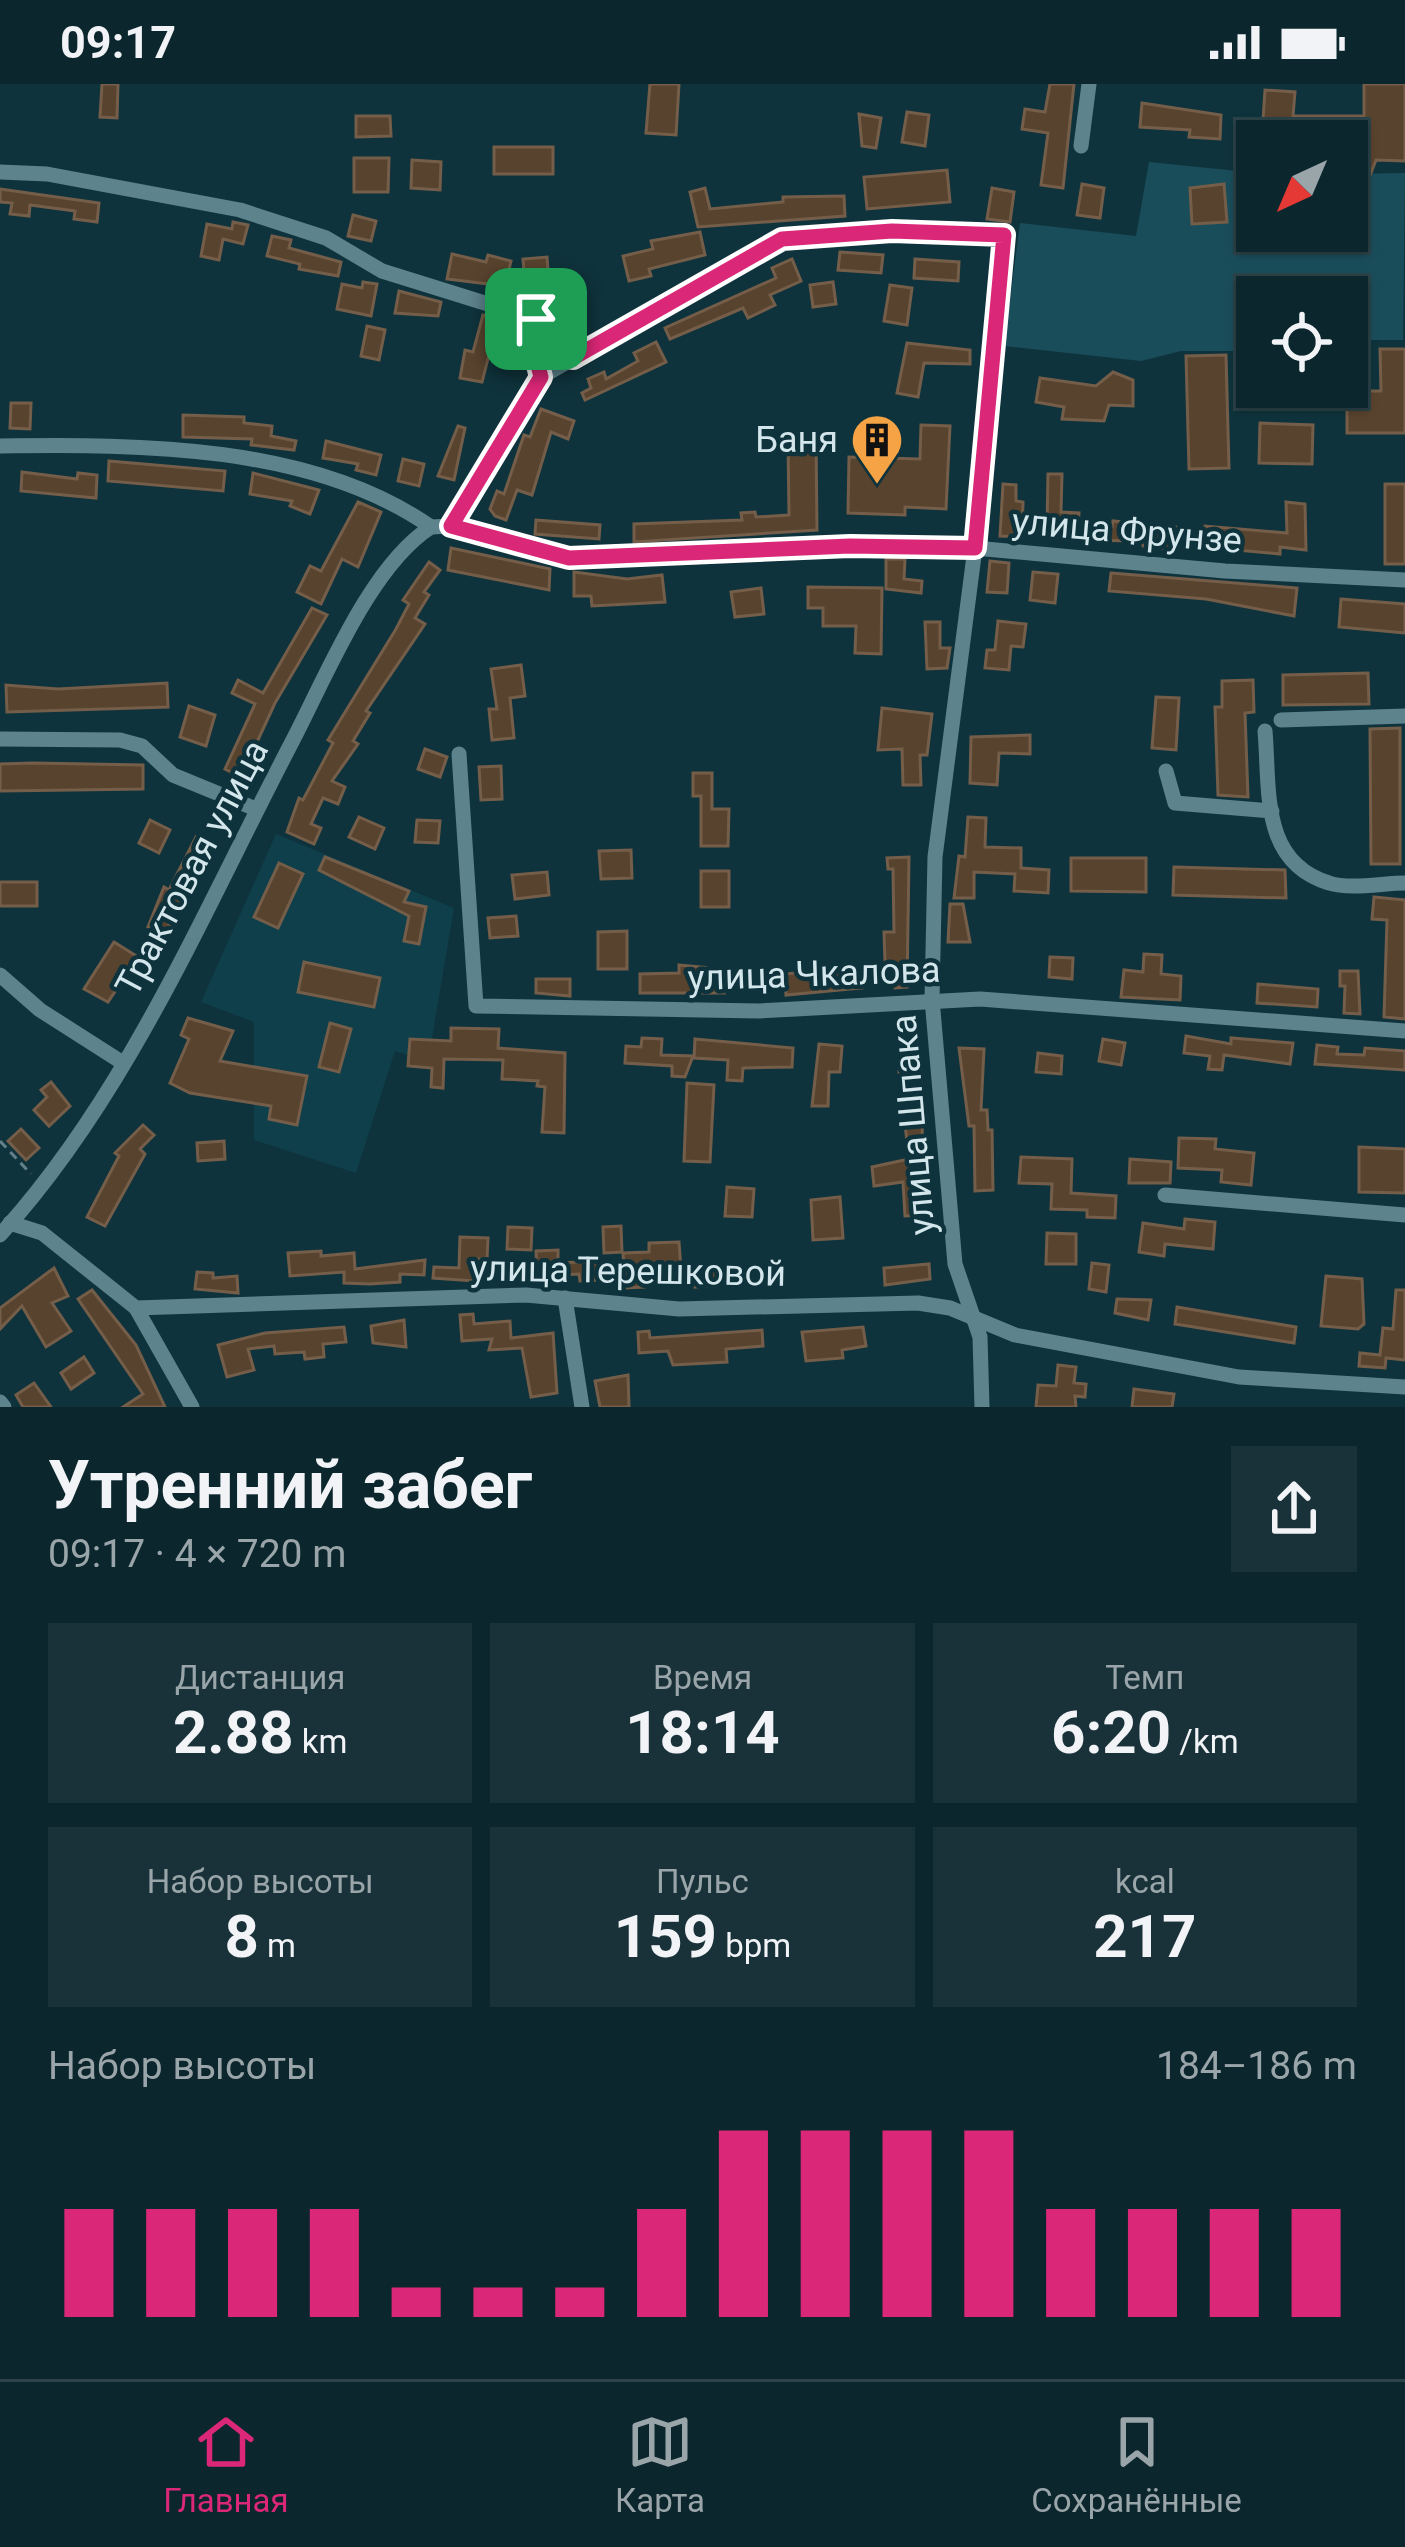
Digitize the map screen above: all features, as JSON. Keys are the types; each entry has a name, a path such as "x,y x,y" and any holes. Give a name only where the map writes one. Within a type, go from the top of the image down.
{"street":[{"path":"1081,146 1089,84"},
{"path":"0,172 47,174 240,210 326,238 382,271 536,319 564,333 573,343 573,358 541,377 451,526"},
{"name":"улица Шпака","path":"573,358 782,239 892,231 1004,235 975,548 935,857 932,998 955,1264 980,1337 982,1407"},
{"path":"536,319 532,342 541,377"},
{"path":"0,446 200,454 295,469 392,500 430,527"},
{"name":"улица Фрунзе","path":"430,527 451,526 569,558 850,546 975,548 1405,580"},
{"name":"Трактовая улица","path":"5,1229 123,1063 353,625 412,540 430,527"},
{"path":"1281,720 1405,716"},
{"path":"1265,731 1274,840 1286,856 1331,884 1405,883"},
{"path":"0,739 120,740 142,746 173,775 256,809"},
{"name":"улица Чкалова","path":"459,754 476,1006 759,1011 932,998 1405,1031"},
{"path":"1166,771 1175,803 1272,811"},
{"path":"0,975 40,1010 123,1063"},
{"path":"1166,1196 1405,1215"},
{"path":"5,1229 42,1233 136,1308 192,1407"},
{"name":"улица Терешковой","path":"136,1308 526,1295 679,1309 918,1303 1015,1335 1239,1377 1405,1388"},
{"path":"565,1298 582,1407"}],"path":[{"path":"0,1141 41,1183"}],"shaded area":[{"path":"1149,162 1236,171 1236,252 1368,252 1368,174 1405,173 1403,340 1368,340 1368,276 1236,276 1236,351 1181,351 1141,361 1004,346 1020,223 1136,236"},
{"path":"276,834 454,908 428,1061 395,1051 356,1173 254,1140 254,1022 201,1002"}],"building":[{"path":"102,84 118,84 117,118 100,117"},
{"path":"650,84 679,84 676,135 646,133"},
{"path":"1050,84 1074,84 1063,188 1041,185 1048,133 1022,129 1025,109 1045,112"},
{"path":"1364,84 1405,84 1405,161 1376,160 1368,181 1368,120 1263,120 1265,90 1295,92 1293,116 1364,116"},
{"path":"1142,103 1221,115 1220,139 1189,137 1190,130 1140,127"},
{"path":"907,112 929,115 925,146 902,142"},
{"path":"859,114 881,118 876,148 862,146"},
{"path":"356,116 390,116 391,136 356,137"},
{"path":"494,147 553,147 553,174 494,174"},
{"path":"354,158 389,158 388,192 354,192"},
{"path":"412,160 441,162 440,190 411,188"},
{"path":"947,170 950,202 867,209 864,177"},
{"path":"1082,184 1104,188 1100,218 1077,215"},
{"path":"1224,184 1227,222 1192,224 1190,188"},
{"path":"705,188 710,209 783,202 783,197 844,196 845,216 698,227 690,192"},
{"path":"992,188 1014,192 1010,222 987,219"},
{"path":"0,189 99,203 97,222 74,219 75,211 30,205 29,216 10,214 12,203 0,202"},
{"path":"353,215 376,221 371,241 348,236"},
{"path":"233,222 248,225 243,244 223,239 219,260 201,256 207,224 232,229"},
{"path":"700,232 705,255 649,269 651,276 629,281 623,256 653,249 651,241"},
{"path":"272,236 291,240 289,248 341,262 338,276 299,269 300,264 267,256"},
{"path":"840,252 883,255 881,273 838,270"},
{"path":"452,254 486,262 488,255 511,261 505,286 447,279"},
{"path":"547,257 549,284 525,285 523,259"},
{"path":"792,259 801,281 770,295 775,305 748,318 743,308 670,339 665,328 776,278 772,268"},
{"path":"915,259 959,262 958,281 914,278"},
{"path":"363,282 377,284 371,316 337,309 342,284 362,288"},
{"path":"833,282 836,304 813,307 810,285"},
{"path":"890,285 912,288 907,325 884,321"},
{"path":"399,291 441,302 438,316 395,313"},
{"path":"483,315 498,320 482,382 460,378 465,350 473,352"},
{"path":"367,326 385,330 379,360 361,356"},
{"path":"656,342 666,362 585,400 582,393 591,388 588,379 604,372 606,379 638,361 634,353"},
{"path":"907,343 970,350 970,364 924,363 918,397 897,393"},
{"path":"1380,349 1405,349 1405,433 1347,433 1347,408 1368,408 1368,391 1381,391"},
{"path":"1226,355 1229,468 1189,469 1186,356"},
{"path":"1113,372 1133,380 1133,406 1109,405 1104,421 1062,419 1064,407 1036,402 1040,378 1096,386"},
{"path":"11,403 31,403 30,429 10,428"},
{"path":"541,409 574,421 568,439 551,432 532,495 517,490 506,520 495,516 490,509 497,491 504,494 524,435 530,437"},
{"path":"183,415 244,417 244,423 272,426 271,436 296,441 294,450 251,445 252,439 183,437"},
{"path":"1260,423 1313,425 1312,464 1259,463"},
{"path":"921,425 950,426 946,509 905,507 905,515 848,513 849,457 920,459"},
{"path":"458,426 465,428 454,480 438,476"},
{"path":"816,440 817,530 634,542 634,524 742,520 741,513 755,512 756,517 789,515 788,441"},
{"path":"326,441 381,455 376,475 356,470 358,464 323,458"},
{"path":"403,459 424,464 419,486 398,481"},
{"path":"109,461 225,471 223,491 108,481"},
{"path":"22,472 77,479 78,473 97,475 96,498 21,491"},
{"path":"253,473 319,490 310,514 290,506 292,501 250,494"},
{"path":"1048,474 1062,474 1061,512 1079,513 1078,526 1112,527 1113,521 1176,527 1173,550 1143,546 1143,541 1065,540 1065,528 1047,527"},
{"path":"1003,484 1016,485 1016,501 1023,502 1022,537 1000,536"},
{"path":"1385,484 1405,484 1405,564 1385,564"},
{"path":"358,502 381,512 358,567 342,559 321,604 297,592 310,566 321,571"},
{"path":"1286,502 1305,504 1306,550 1280,547 1280,554 1203,547 1205,526 1287,533"},
{"path":"536,520 600,525 599,539 535,534"},
{"path":"451,548 550,569 549,590 448,570"},
{"path":"886,559 905,559 904,579 922,581 921,593 886,589"},
{"path":"990,561 1009,563 1007,593 987,592"},
{"path":"429,562 440,570 424,592 429,595 415,618 425,624 366,711 370,713 353,741 358,744 332,781 345,787 338,804 323,798 311,824 321,828 314,844 287,832 299,798 303,800 333,743 328,740 396,629 409,604 403,600"},
{"path":"574,572 627,579 662,575 665,602 592,606 591,596 574,596"},
{"path":"1033,572 1058,574 1055,603 1030,600"},
{"path":"1111,573 1297,588 1294,616 1206,599 1109,591"},
{"path":"808,587 882,588 881,654 855,653 856,626 823,626 823,608 808,608"},
{"path":"761,588 764,614 735,617 731,592"},
{"path":"1341,599 1405,604 1405,633 1339,627"},
{"path":"312,608 327,615 275,703 241,777 225,769 255,704 232,693 238,680 263,693"},
{"path":"998,621 1026,624 1023,647 1011,646 1009,670 985,668 987,650 995,650"},
{"path":"925,622 940,622 940,648 950,648 947,668 927,669"},
{"path":"521,665 525,696 510,698 514,738 492,740 489,709 497,709 491,669"},
{"path":"1368,673 1369,704 1283,705 1283,675"},
{"path":"1253,680 1254,712 1245,713 1248,797 1218,795 1215,707 1222,707 1222,681"},
{"path":"167,683 168,707 7,712 6,685 58,689"},
{"path":"1156,697 1179,698 1176,750 1152,748"},
{"path":"189,706 215,715 206,746 180,737"},
{"path":"882,708 932,714 927,755 920,755 921,785 903,785 902,749 878,750"},
{"path":"1400,728 1400,864 1371,864 1370,729"},
{"path":"1030,735 1030,754 999,753 997,785 970,783 971,737"},
{"path":"425,749 447,757 440,777 418,769"},
{"path":"0,764 143,765 143,789 0,791"},
{"path":"501,766 502,799 481,800 479,767"},
{"path":"693,773 712,773 712,809 729,809 728,846 701,846 701,796 693,796"},
{"path":"359,817 384,828 375,849 349,837"},
{"path":"968,817 986,818 985,847 1021,848 1021,868 1049,870 1048,893 1014,891 1015,874 974,872 974,898 954,898 959,856 965,857"},
{"path":"150,820 170,830 159,853 139,843"},
{"path":"417,820 440,821 438,843 415,842"},
{"path":"196,837 211,844 169,924 174,927 169,937 148,927 164,887 169,890"},
{"path":"631,850 632,878 601,879 599,851"},
{"path":"325,857 409,891 404,902 426,907 419,944 404,941 409,916 319,870"},
{"path":"909,857 907,987 895,988 894,963 885,963 884,932 894,932 893,869 888,869 887,858"},
{"path":"1071,858 1146,858 1146,892 1071,891"},
{"path":"279,863 303,874 278,928 254,917"},
{"path":"1174,867 1285,870 1286,898 1173,895"},
{"path":"701,871 729,871 729,907 701,907"},
{"path":"547,872 549,895 515,899 512,875"},
{"path":"0,882 37,882 37,906 0,906"},
{"path":"1374,897 1405,900 1405,1019 1384,1017 1387,920 1372,919"},
{"path":"950,904 963,904 970,942 948,942"},
{"path":"516,916 518,936 490,938 488,918"},
{"path":"627,931 627,969 598,969 598,932"},
{"path":"114,942 138,957 108,1002 84,989"},
{"path":"1144,954 1162,955 1161,974 1181,976 1180,1000 1121,997 1124,970 1143,972"},
{"path":"1050,957 1073,958 1072,979 1049,977"},
{"path":"304,962 380,978 374,1007 298,992"},
{"path":"679,965 723,969 724,993 640,993 640,974 679,973"},
{"path":"836,969 836,973 862,973 862,988 786,995 785,974"},
{"path":"1340,971 1358,971 1360,1014 1344,1013"},
{"path":"536,979 570,979 570,996 536,993"},
{"path":"1258,984 1318,989 1317,1007 1257,1003"},
{"path":"188,1018 233,1031 220,1061 307,1076 297,1125 269,1119 271,1106 190,1093 170,1083 189,1039 181,1035"},
{"path":"330,1023 351,1029 339,1072 319,1067"},
{"path":"451,1028 499,1029 498,1048 565,1053 564,1133 542,1132 545,1087 537,1086 538,1081 502,1079 503,1060 444,1059 443,1088 431,1087 432,1068 408,1066 410,1039 451,1041"},
{"path":"1186,1036 1231,1044 1231,1038 1293,1043 1290,1064 1224,1055 1222,1070 1208,1069 1210,1056 1184,1053"},
{"path":"642,1038 662,1039 661,1055 693,1056 685,1077 672,1076 672,1066 625,1063 626,1046 641,1047"},
{"path":"695,1039 793,1048 792,1067 743,1068 742,1081 727,1080 728,1060 694,1058"},
{"path":"1103,1039 1125,1043 1121,1065 1099,1061"},
{"path":"819,1044 842,1046 840,1072 829,1072 828,1106 812,1106"},
{"path":"1317,1045 1338,1047 1337,1054 1364,1055 1365,1048 1405,1051 1405,1070 1315,1064"},
{"path":"959,1048 984,1049 981,1110 987,1110 988,1130 992,1130 993,1190 975,1191 974,1126 969,1126"},
{"path":"1038,1053 1062,1056 1061,1074 1036,1072"},
{"path":"921,1070 924,1215 905,1216 903,1182 874,1186 872,1167 909,1159 899,1071"},
{"path":"51,1082 70,1106 49,1126 34,1110 47,1097 41,1090"},
{"path":"687,1083 714,1085 710,1162 684,1161"},
{"path":"143,1125 154,1135 140,1149 145,1154 105,1226 87,1217 119,1156 115,1153"},
{"path":"21,1129 39,1148 26,1160 8,1141"},
{"path":"1179,1138 1216,1139 1215,1149 1254,1153 1251,1185 1221,1182 1222,1170 1178,1168"},
{"path":"224,1141 225,1159 198,1161 197,1143"},
{"path":"1359,1147 1405,1149 1405,1193 1359,1192"},
{"path":"1021,1157 1072,1159 1071,1193 1116,1196 1115,1218 1087,1217 1087,1210 1051,1209 1052,1184 1019,1183"},
{"path":"1130,1159 1171,1162 1170,1183 1129,1183"},
{"path":"727,1187 754,1189 752,1217 725,1216"},
{"path":"840,1197 843,1238 813,1240 811,1200"},
{"path":"1185,1219 1215,1222 1213,1249 1165,1244 1164,1256 1139,1252 1143,1223 1184,1229"},
{"path":"621,1226 622,1252 604,1253 603,1227"},
{"path":"508,1227 532,1228 531,1250 507,1249"},
{"path":"1047,1233 1076,1234 1076,1264 1046,1264"},
{"path":"460,1237 488,1238 487,1259 475,1259 474,1281 433,1278 434,1267 459,1268"},
{"path":"679,1242 681,1269 643,1270 644,1287 625,1288 623,1253 649,1252 649,1243"},
{"path":"558,1250 558,1263 599,1261 601,1280 580,1281 579,1274 537,1276 536,1251"},
{"path":"321,1251 321,1256 354,1253 355,1269 425,1260 424,1275 400,1274 400,1282 370,1284 344,1283 344,1272 290,1276 288,1253"},
{"path":"1092,1263 1109,1265 1106,1292 1089,1289"},
{"path":"929,1264 930,1279 885,1285 884,1268"},
{"path":"739,1265 740,1283 695,1287 694,1269"},
{"path":"54,1268 68,1296 52,1303 71,1331 46,1347 22,1306 0,1329 0,1308"},
{"path":"197,1272 213,1273 213,1278 237,1276 238,1293 195,1289"},
{"path":"1326,1276 1362,1279 1364,1324 1358,1329 1321,1326"},
{"path":"92,1290 136,1345 165,1407 123,1407 143,1394 78,1299"},
{"path":"1396,1290 1405,1290 1405,1360 1386,1358 1385,1368 1359,1366 1360,1353 1380,1355 1383,1328 1393,1329"},
{"path":"1117,1299 1151,1300 1148,1320 1115,1313"},
{"path":"1177,1307 1296,1327 1294,1343 1175,1324"},
{"path":"473,1314 474,1324 510,1321 511,1338 553,1333 557,1393 531,1397 522,1348 489,1350 492,1339 462,1341 460,1315"},
{"path":"404,1320 406,1347 373,1343 371,1326"},
{"path":"344,1327 346,1342 323,1344 324,1357 305,1359 304,1352 275,1354 274,1346 248,1349 254,1370 227,1377 218,1345 265,1333"},
{"path":"863,1327 866,1346 842,1350 843,1358 806,1361 802,1332"},
{"path":"762,1330 763,1346 726,1349 727,1362 673,1365 668,1351 639,1353 638,1332 649,1331 650,1338"},
{"path":"84,1357 94,1373 71,1389 61,1373"},
{"path":"1058,1365 1076,1367 1074,1383 1086,1384 1085,1397 1075,1396 1076,1407 1036,1407 1038,1385 1056,1386"},
{"path":"628,1375 629,1407 600,1407 595,1381"},
{"path":"34,1383 51,1407 23,1407 16,1395"},
{"path":"1134,1389 1174,1394 1172,1407 1132,1407"}],"place":[{"name":"Баня","path":"877,486"}],"route":[{"path":"892,231 1004,235 975,548 850,546 569,558 451,526 541,377 532,342 536,319 564,333 573,343 573,358 782,239 892,231"}]}
